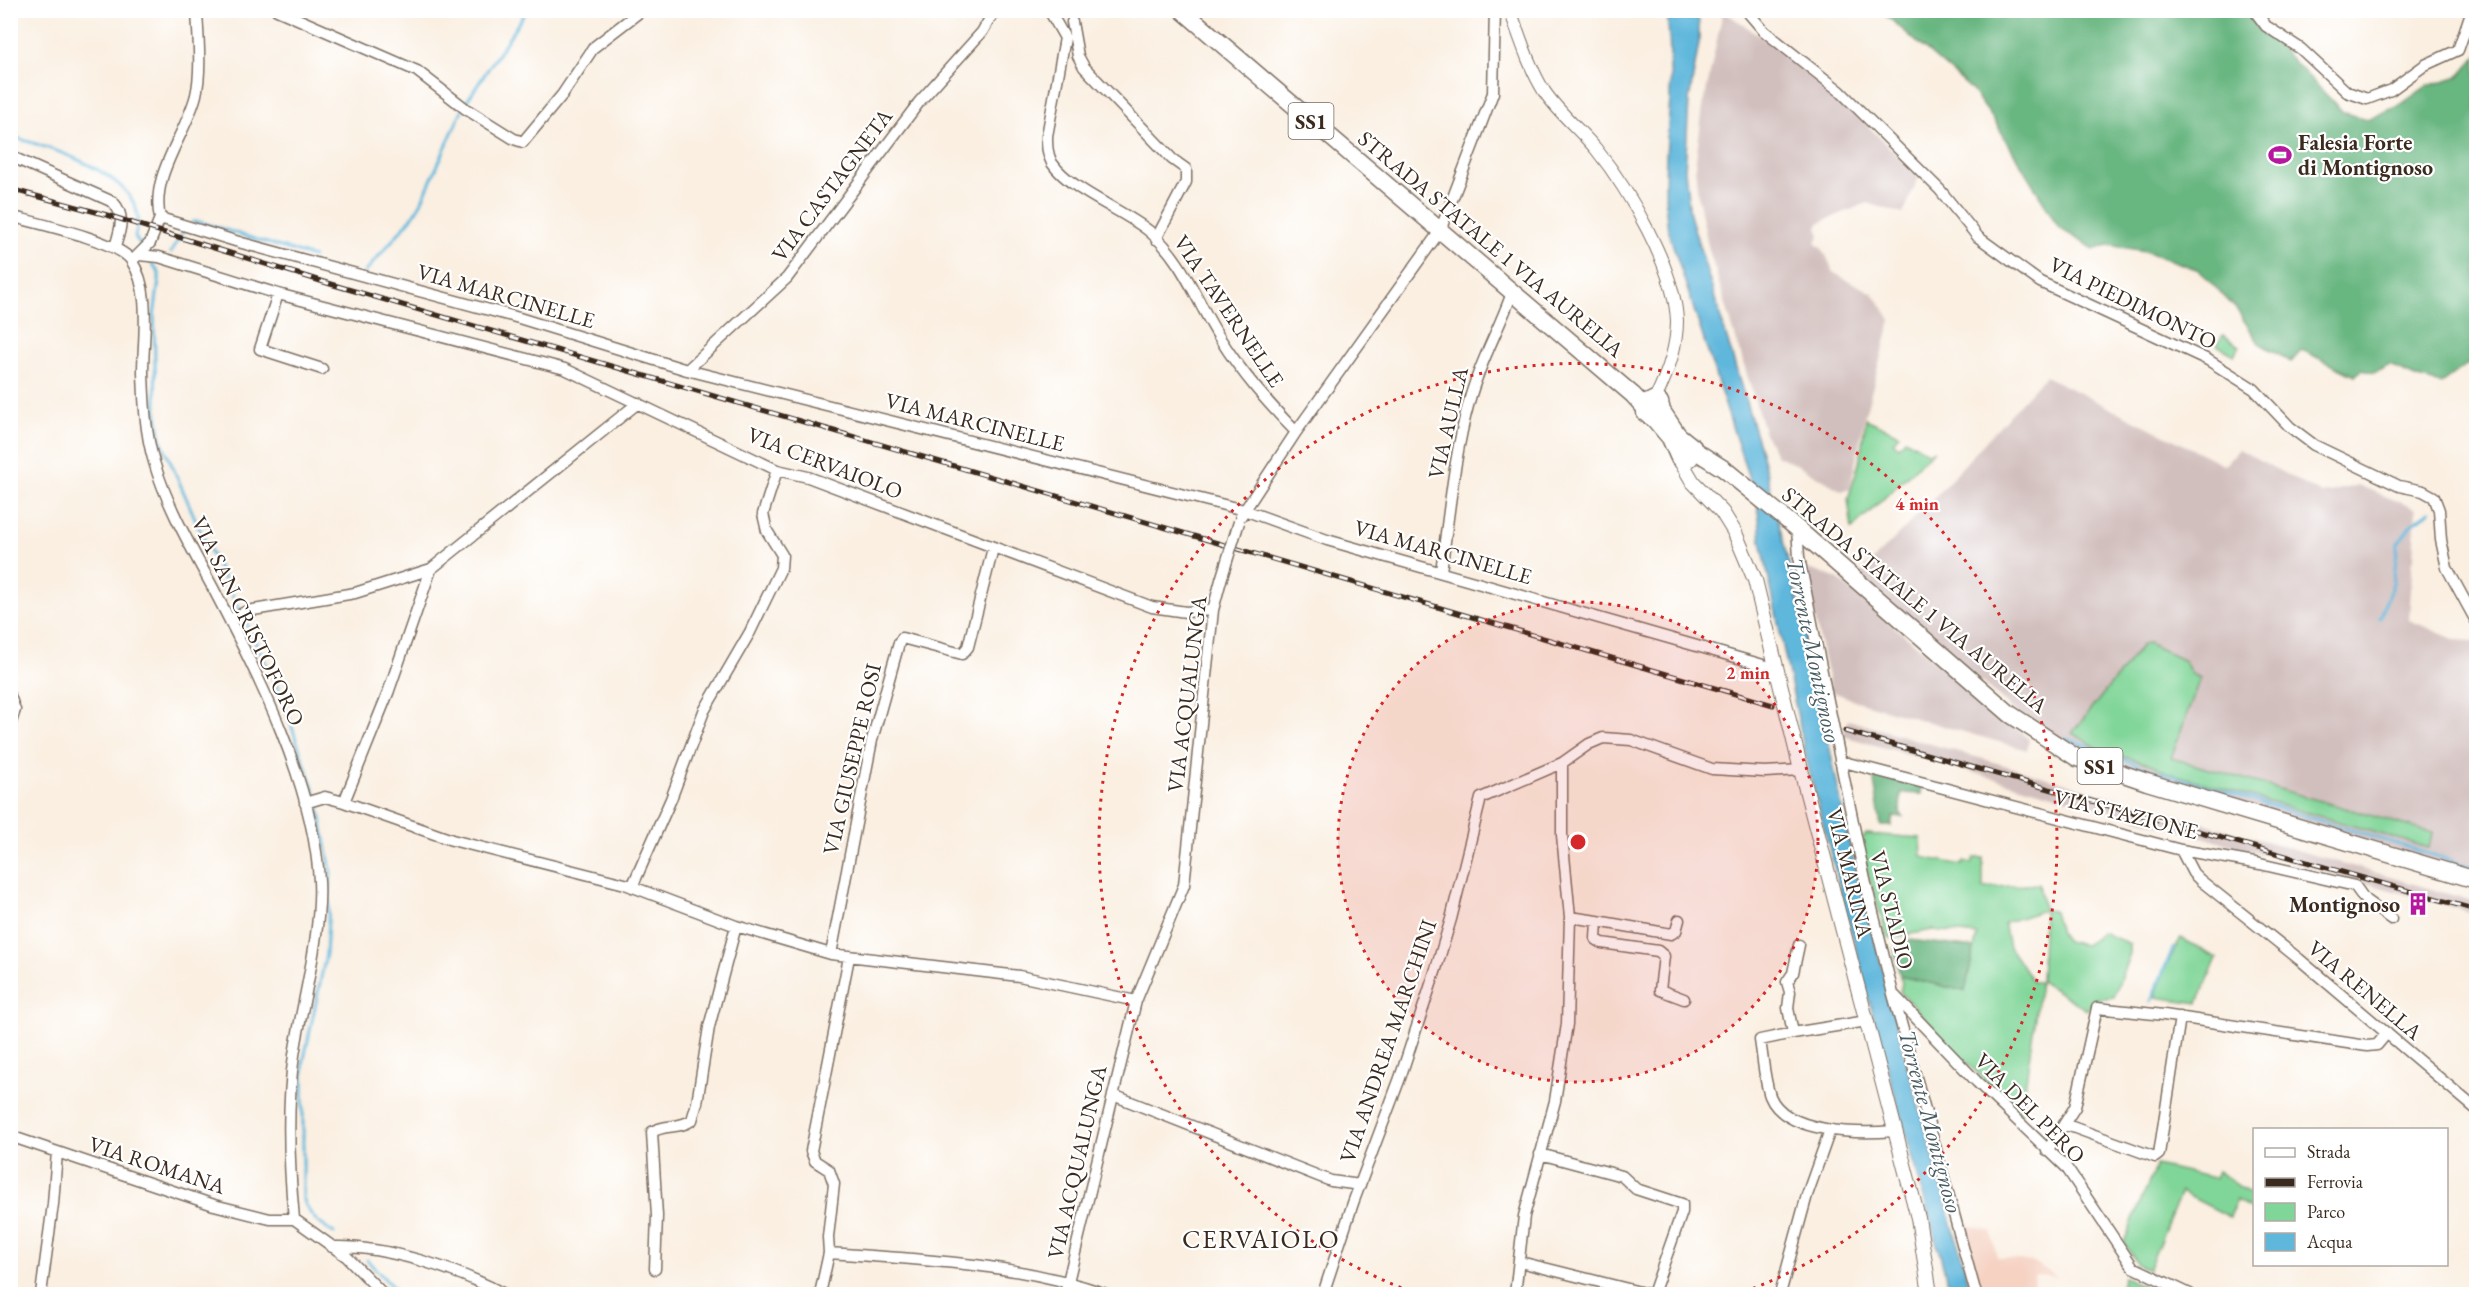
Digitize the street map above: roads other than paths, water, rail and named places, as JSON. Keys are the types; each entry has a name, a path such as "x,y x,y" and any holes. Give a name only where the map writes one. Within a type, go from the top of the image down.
{"main road":[{"name":"STRADA STATALE 1 VIA AURELIA","path":"1182,10 1440,231 1649,402 1645,413 1654,419 1686,456 1709,459 1795,526 2010,714 2077,758 2147,782 2476,880"},
{"name":"VIA MARINA","path":"1686,456 1691,479 1722,512 1735,533 1755,580 1801,770 1918,1218 1930,1294"}],"street":[{"path":"10,216 115,247 135,258 150,243 160,219 157,206 160,184 196,94 197,10"},
{"path":"277,10 409,67 434,82 464,107 514,139 523,142 562,94 594,47 642,10"},
{"name":"VIA CASTAGNETA","path":"687,369 787,278 920,101 982,32 995,10"},
{"name":"VIA TAVERNELLE","path":"1049,10 1065,38 1047,136 1047,149 1053,163 1071,181 1128,215 1156,239 1183,270 1220,339 1253,387 1296,432"},
{"name":"VIA ACQUALUNGA","path":"1065,1294 1136,1001 1184,885 1213,610 1239,522 1244,510 1296,432 1440,231 1493,93 1495,10"},
{"path":"1510,10 1545,92 1617,177 1650,236 1666,276 1677,319 1675,348 1668,370 1649,402"},
{"name":"VIA PIEDIMONTO","path":"1746,10 1764,31 1840,91 1940,190 1978,237 2020,268 2040,282 2208,360 2254,390 2290,427 2314,445 2399,486 2423,491 2434,497 2439,510 2440,540 2447,568 2476,621"},
{"path":"2254,10 2266,26 2301,49 2347,92 2367,99 2391,90 2425,65 2458,50 2472,10"},
{"path":"1072,22 1076,48 1084,67 1172,159 1186,169 1186,182 1156,239"},
{"path":"10,156 113,202 122,217 115,247"},
{"name":"VIA MARCINELLE","path":"160,219 519,318 687,369 1244,510 1327,540 1777,669"},
{"name":"VIA CERVAIOLO","path":"135,258 159,257 278,294 565,369 777,470 808,477 1152,607 1186,612 1213,610"},
{"name":"VIA SAN CRISTOFORO","path":"135,258 141,281 145,417 154,461 183,531 232,619 250,659 307,802 316,848 319,883 317,920 291,1086 291,1166 294,1219"},
{"name":"VIA AULLA","path":"1441,571 1468,404 1480,366 1500,328 1513,290"},
{"path":"278,294 260,349 322,369"},
{"path":"232,619 247,611 327,599 431,568 638,403"},
{"path":"632,887 671,799 704,711 750,632 782,568 782,555 766,531 763,514 777,470"},
{"name":"VIA STADIO","path":"1795,526 1799,557 1853,830 1893,994 1976,1294"},
{"name":"VIA GIUSEPPE ROSI","path":"831,954 872,740 899,643 902,638 962,654 968,647 993,548"},
{"path":"344,802 388,693 431,568"},
{"path":"10,696 15,710 10,724"},
{"path":"1515,1294 1524,1216 1555,1101 1567,1024 1570,917 1561,815 1562,763 1589,744 1603,738 1618,737 1712,769 1765,772 1801,770"},
{"name":"VIA STAZIONE","path":"1840,761 2181,850 2270,866 2355,886 2365,900 2391,919"},
{"name":"VIA ANDREA MARCHINI","path":"1323,1294 1360,1185 1401,1078 1436,969 1481,798 1562,763"},
{"path":"307,802 325,797 344,802 452,840 632,887 736,926 831,954 1019,976 1136,1001"},
{"name":"VIA RENELLA","path":"2181,850 2193,873 2200,880 2476,1109"},
{"path":"1570,917 1671,934 1676,931 1679,920"},
{"path":"1597,921 1596,939 1602,944 1658,951 1664,956 1660,990 1684,999"},
{"path":"655,1269 657,1216 652,1132 657,1128 684,1125 692,1120 697,1103 709,1027 736,926"},
{"path":"1793,1034 1788,1008 1790,992 1787,982 1792,973 1799,945"},
{"path":"820,1294 829,1253 828,1237 834,1184 829,1170 814,1161 811,1151 849,957"},
{"name":"VIA DEL PERO","path":"1893,994 2047,1151 2066,1167 2133,1267 2190,1294"},
{"path":"2047,1151 2075,1107 2097,1008 2180,1017 2367,1046 2377,1045 2387,1033"},
{"path":"2064,1124 2154,1157 2159,1154 2180,1017"},
{"path":"1867,1021 1760,1040 1771,1097 1790,1117 1830,1130 1894,1131"},
{"path":"1113,1095 1289,1165 1331,1180 1360,1185"},
{"path":"1780,1294 1807,1196 1830,1130"},
{"name":"VIA ROMANA","path":"10,1136 214,1205 270,1219 294,1219"},
{"path":"41,1294 51,1225 57,1152"},
{"path":"1540,1154 1622,1176 1636,1190 1682,1204 1682,1212 1653,1294"},
{"path":"294,1219 356,1265 383,1294"},
{"path":"332,1247 355,1248 438,1265 504,1294"},
{"path":"829,1253 1006,1269 1069,1281 1106,1294"},
{"path":"1520,1262 1648,1294"}],"water":[{"path":"1667,11 1694,11 1699,21 1699,43 1689,100 1685,171 1690,215 1763,459 1807,638 1850,846 1910,1075 1972,1294 1951,1294 1878,1034 1808,766 1761,541 1758,506 1668,230 1665,181 1670,99 1670,44"}],"waterway":[{"path":"465,104 527,10"},
{"path":"365,272 411,219 421,203 462,110"},
{"path":"10,136 87,164 122,187 133,202 138,218 135,237 142,247"},
{"path":"192,222 200,222 313,257"},
{"path":"171,252 182,234"},
{"path":"150,260 159,273 154,316 156,410 161,440 204,539 240,611"},
{"path":"2380,618 2393,583 2398,543 2411,525 2430,511"},
{"path":"243,617 279,690 316,796"},
{"path":"2065,738 2146,768 2476,868"},
{"path":"318,803 331,871 326,954 303,1064 303,1198 308,1210 315,1218 334,1233"},
{"path":"2151,1001 2173,948"},
{"path":"367,1260 399,1294"}],"railway":[{"path":"10,189 107,215 327,283 1773,705"},
{"path":"1845,731 2476,910"}],"place":[{"name":"Falesia Forte di Montignoso","path":"2280,155"},
{"name":"Montignoso","path":"2418,904"}],"district":[{"name":"CERVAIOLO","path":"1261,1239"}],"water label":[{"name":"Torrente Montignoso","path":"1814,650"},
{"name":"Torrente Montignoso","path":"1931,1121"}]}
